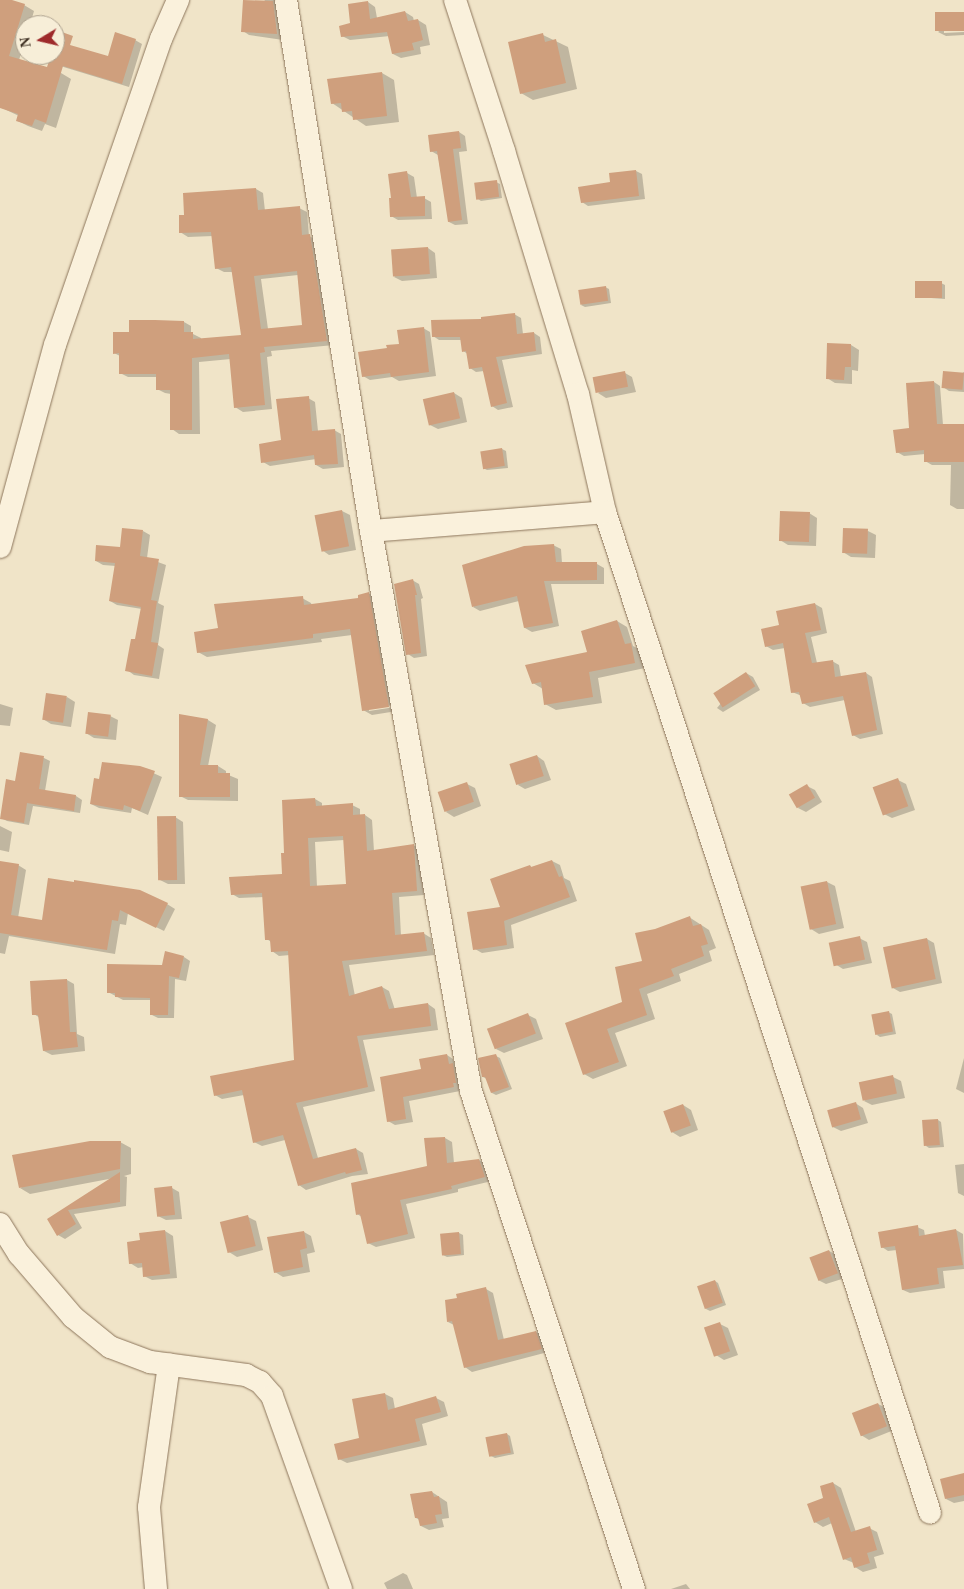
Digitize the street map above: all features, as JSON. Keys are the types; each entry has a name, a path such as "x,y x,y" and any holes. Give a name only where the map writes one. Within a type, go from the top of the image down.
{"street":[{"path":"0,547 55,345 161,39 178,0"},
{"path":"286,0 371,531 471,1091 634,1589"},
{"path":"454,0 504,151 578,394 605,512 930,1513"},
{"path":"371,531 605,512"},
{"path":"0,1224 19,1254 74,1317 110,1348 150,1362 246,1375 260,1382 272,1396 341,1589"},
{"path":"156,1589 149,1508 169,1364"}],"building":[{"path":"0,0 12,0 25,4 22,15 15,15 15,36 9,56 15,58 15,65 40,65 47,67 48,65 65,65 65,33 73,36 70,45 108,56 115,32 136,39 122,84 63,66 46,123 35,119 32,126 16,121 18,114 0,108"},
{"path":"243,0 273,1 277,34 241,32"},
{"path":"368,1 370,19 405,11 408,21 418,19 423,40 412,43 414,50 392,54 387,32 341,37 339,26 350,23 348,4"},
{"path":"935,12 964,12 964,31 935,31"},
{"path":"543,33 545,42 556,39 566,83 520,94 508,42"},
{"path":"382,72 387,116 353,120 352,111 342,112 341,103 331,104 327,79"},
{"path":"459,131 461,148 453,149 462,220 448,222 437,151 430,152 428,135"},
{"path":"636,170 639,196 581,203 578,187 610,182 609,173"},
{"path":"407,171 411,197 425,196 425,216 390,217 389,198 391,198 388,174"},
{"path":"497,180 499,197 476,200 474,183"},
{"path":"256,188 258,210 300,206 302,235 310,234 327,341 264,347 265,352 260,353 265,405 234,408 229,354 192,358 192,430 170,430 170,390 156,390 156,374 119,374 119,353 113,354 113,332 129,332 129,320 155,320 184,321 184,332 193,332 193,339 241,335 231,267 215,269 211,232 179,233 179,215 184,215 183,193","holes":["297,271 302,325 261,329 254,276"]},
{"path":"428,247 430,274 393,277 391,250"},
{"path":"915,281 942,281 942,298 915,298"},
{"path":"606,286 608,301 580,305 578,290"},
{"path":"515,313 517,334 534,332 536,351 496,357 507,403 491,407 482,367 469,369 466,351 462,352 460,337 432,337 431,320 481,319 481,317"},
{"path":"424,327 429,372 391,377 390,373 362,377 358,352 387,348 386,345 399,344 397,330"},
{"path":"827,343 851,344 851,367 845,367 844,380 826,379"},
{"path":"625,371 628,387 596,393 593,377"},
{"path":"943,371 964,373 962,390 942,388"},
{"path":"934,381 937,424 964,424 964,462 924,462 924,450 896,453 893,430 909,428 906,383"},
{"path":"454,392 460,418 429,426 423,399"},
{"path":"309,396 312,431 335,429 338,464 315,465 314,455 261,463 259,444 281,440 276,399"},
{"path":"502,448 505,466 483,469 480,451"},
{"path":"342,510 349,546 322,552 315,515"},
{"path":"780,511 810,512 809,542 779,541"},
{"path":"122,528 143,530 140,556 159,559 151,600 157,601 151,642 158,643 152,676 125,671 131,639 135,639 141,607 109,601 115,563 95,561 96,545 120,547"},
{"path":"843,528 868,529 867,554 842,553"},
{"path":"554,544 556,562 597,562 597,580 544,581 553,623 524,628 517,596 472,607 462,565 524,546"},
{"path":"413,579 417,595 415,595 421,653 406,655 394,584"},
{"path":"369,592 389,707 362,711 350,629 313,634 313,638 197,653 194,632 218,628 214,604 303,596 304,605 358,598 358,595"},
{"path":"815,603 821,630 805,633 812,663 833,660 835,677 866,672 877,730 852,736 843,696 802,704 799,692 791,693 783,643 765,647 761,629 779,625 776,611"},
{"path":"617,620 625,644 631,643 635,663 589,672 593,697 544,705 541,682 532,684 525,665 587,652 581,631"},
{"path":"746,672 755,686 723,707 713,693"},
{"path":"46,693 67,696 63,723 42,720"},
{"path":"88,712 111,715 108,737 85,734"},
{"path":"179,714 208,719 200,765 218,765 218,773 230,773 230,797 179,797"},
{"path":"20,752 44,756 39,789 76,795 74,811 27,803 24,823 0,819 6,779 15,781"},
{"path":"537,755 544,776 516,785 509,764"},
{"path":"102,762 140,766 155,771 140,811 124,805 123,810 90,804 94,778 99,779"},
{"path":"898,778 908,806 883,815 873,787"},
{"path":"467,782 474,802 445,812 438,792"},
{"path":"807,784 815,798 797,808 789,794"},
{"path":"315,798 316,806 353,803 353,815 365,814 367,851 414,844 417,891 392,893 395,935 424,932 427,951 342,961 349,996 382,986 389,1009 428,1003 431,1026 357,1036 368,1087 296,1103 313,1159 356,1148 362,1170 346,1174 345,1172 298,1186 283,1135 253,1143 242,1090 214,1096 210,1076 294,1060 288,951 271,952 270,940 265,940 262,893 231,895 229,877 282,874 281,853 284,853 282,800","holes":["343,836 346,884 310,886 308,838"]},
{"path":"157,816 176,816 177,880 158,880"},
{"path":"552,860 559,877 562,876 570,897 504,921 507,945 473,950 467,912 500,907 490,879 530,865 531,867"},
{"path":"0,861 19,864 11,915 42,920 48,878 140,890 168,903 156,928 120,910 118,921 112,920 107,950 0,933"},
{"path":"827,881 836,924 810,930 801,887"},
{"path":"690,916 693,926 701,924 708,944 701,946 704,956 671,969 674,976 639,989 647,1015 607,1029 619,1062 583,1075 565,1023 622,1002 615,967 642,961 635,933 655,929"},
{"path":"860,936 865,959 834,966 829,943"},
{"path":"927,938 936,979 892,988 883,947"},
{"path":"165,951 184,956 179,978 169,976 168,1015 150,1015 150,998 115,997 115,993 107,993 107,964 162,965"},
{"path":"67,979 70,1032 76,1032 78,1047 43,1051 38,1015 32,1015 30,981"},
{"path":"889,1011 893,1032 875,1035 871,1014"},
{"path":"528,1013 536,1034 495,1049 487,1029"},
{"path":"447,1054 449,1064 453,1063 456,1083 453,1083 454,1087 403,1097 406,1119 387,1122 380,1077 421,1069 419,1059"},
{"path":"496,1054 509,1087 491,1093 485,1077 482,1077 478,1058"},
{"path":"893,1075 897,1094 863,1101 859,1082"},
{"path":"856,1102 861,1119 832,1128 827,1110"},
{"path":"683,1104 691,1126 671,1133 663,1111"},
{"path":"938,1119 940,1145 924,1146 922,1120"},
{"path":"445,1137 447,1163 479,1159 485,1177 451,1186 452,1189 400,1200 408,1234 367,1244 360,1214 356,1215 351,1183 427,1166 424,1138"},
{"path":"90,1141 121,1141 120,1169 19,1188 12,1155"},
{"path":"120,1172 120,1202 68,1210 76,1224 57,1236 47,1219"},
{"path":"172,1186 175,1215 157,1217 154,1188"},
{"path":"248,1215 256,1246 228,1253 220,1222"},
{"path":"918,1225 919,1236 956,1229 963,1265 937,1268 939,1284 902,1290 895,1246 881,1248 878,1232"},
{"path":"165,1230 170,1274 143,1277 142,1263 129,1264 127,1242 140,1240 139,1233"},
{"path":"304,1231 307,1248 300,1250 303,1267 274,1273 267,1237"},
{"path":"459,1232 461,1254 442,1256 440,1234"},
{"path":"829,1250 838,1273 818,1281 809,1258"},
{"path":"715,1280 723,1303 705,1309 697,1286"},
{"path":"486,1287 498,1340 536,1331 542,1349 464,1368 452,1321 447,1322 445,1300 457,1298 456,1294"},
{"path":"720,1322 730,1351 714,1357 704,1328"},
{"path":"385,1393 388,1410 436,1396 441,1412 415,1419 420,1441 338,1460 334,1444 359,1438 352,1399"},
{"path":"878,1403 887,1426 861,1436 852,1413"},
{"path":"507,1433 511,1453 489,1457 485,1437"},
{"path":"964,1473 964,1495 945,1499 940,1479"},
{"path":"833,1482 851,1532 870,1526 877,1550 867,1553 870,1563 854,1568 851,1557 843,1560 829,1517 814,1523 807,1504 823,1498 820,1486"},
{"path":"432,1491 434,1497 439,1496 442,1514 435,1515 437,1523 420,1526 418,1518 415,1518 410,1494"}]}
